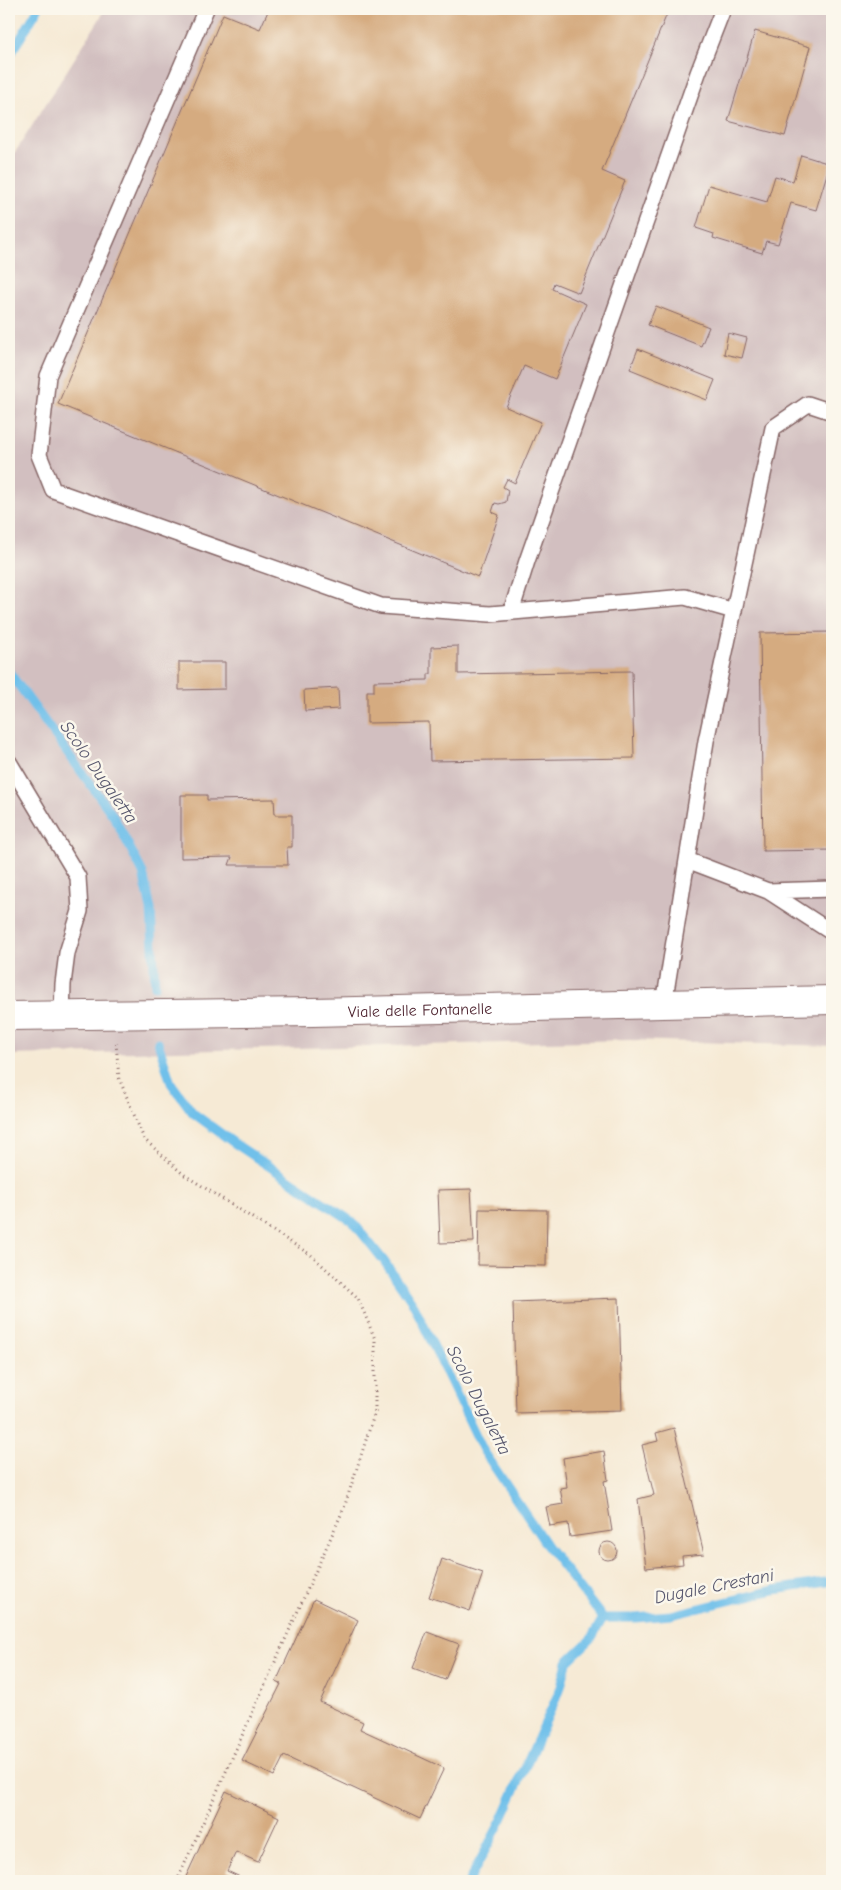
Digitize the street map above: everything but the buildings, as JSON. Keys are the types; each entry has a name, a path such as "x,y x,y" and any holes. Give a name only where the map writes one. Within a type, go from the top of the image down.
{"main road":[{"name":"Viale delle Fontanelle","path":"9,1016 832,1000"}],"lane":[{"path":"206,9 48,376 39,455 54,490 381,606 490,614 685,597 734,611"},
{"path":"511,612 527,561 691,92 723,9"},
{"path":"664,1004 706,741 773,428 808,404 832,412"},
{"path":"9,762 78,877 80,911 66,953 62,1015"},
{"path":"687,860 768,891 832,931"},
{"path":"768,891 832,889"}],"path":[{"path":"114,1015 119,1078 144,1139 183,1174 311,1255 358,1298 375,1339 375,1412 344,1508 177,1881"}],"shaded area":[{"path":"106,9 832,9 832,1046 630,1040 9,1055 9,162"}],"waterway":[{"name":"Scolo Dugaletta","path":"9,57 38,9"},
{"name":"Scolo Dugaletta","path":"9,672 114,817 143,873 151,909 155,986"},
{"name":"Scolo Dugaletta","path":"158,1042 171,1083 193,1113 234,1143 353,1222 384,1261 414,1305 483,1450 547,1546 603,1618 591,1639 567,1662 561,1687 502,1819 469,1881"},
{"name":"Dugale Crestani","path":"603,1618 671,1615 774,1590 832,1581"}]}
